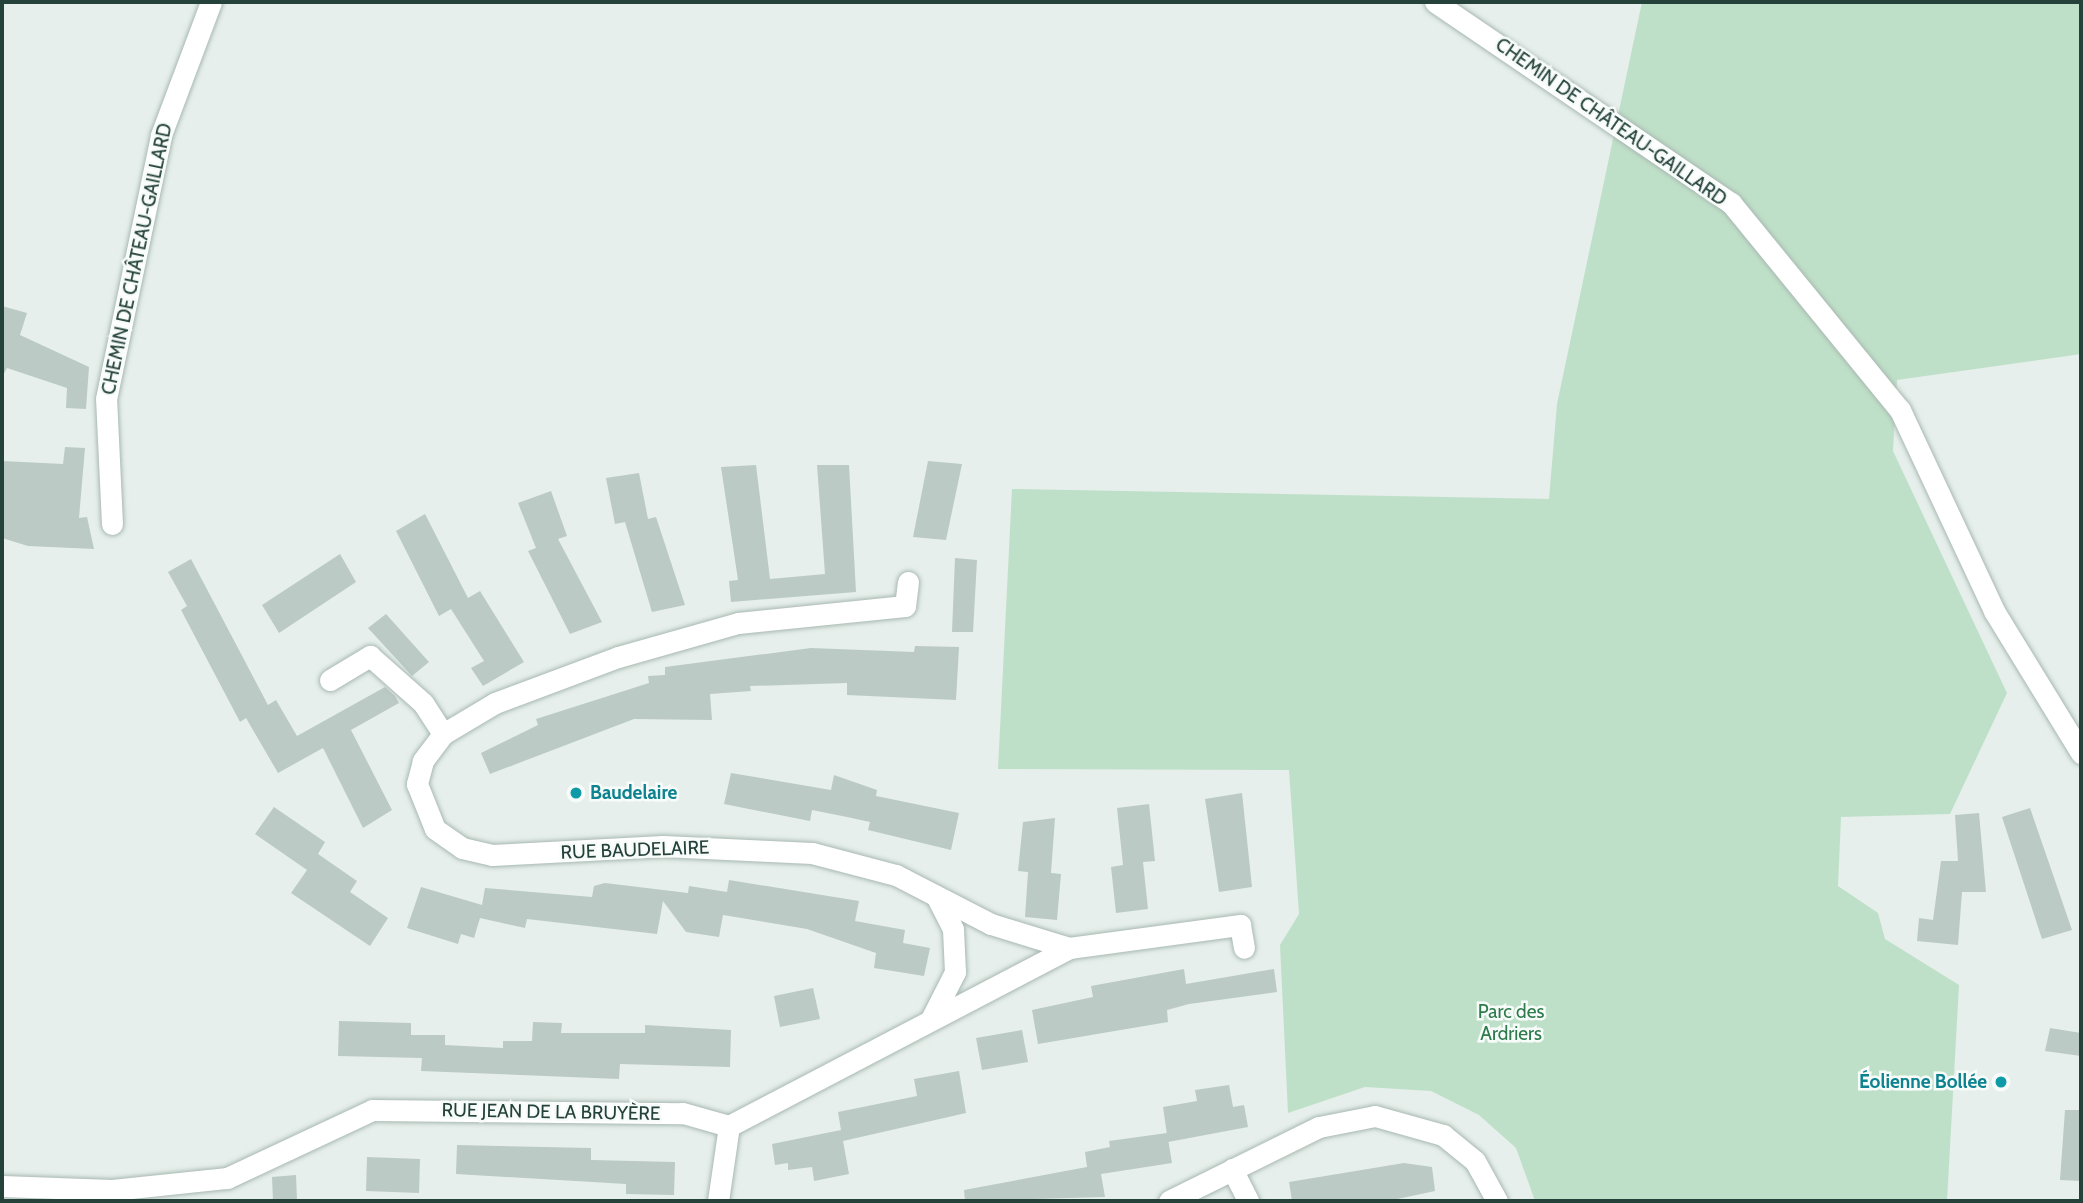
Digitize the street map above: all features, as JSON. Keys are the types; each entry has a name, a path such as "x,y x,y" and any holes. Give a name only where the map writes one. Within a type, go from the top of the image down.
{"street":[{"name":"CHEMIN DE CHÂTEAU-GAILLARD","path":"112,524 106,399 160,135 211,2"},
{"name":"CHEMIN DE CHÂTEAU-GAILLARD","path":"1435,2 1731,202 1900,410 1994,611 2081,753"},
{"path":"330,680 370,656 423,703 443,734 495,704 618,657 738,623 905,606 908,582"},
{"name":"RUE BAUDELAIRE","path":"443,734 417,784 435,829 462,848 492,855 663,846 812,853 896,875 991,925 1069,948"},
{"path":"931,1019 955,972 953,929 939,899"},
{"name":"RUE BAUDELAIRE","path":"729,1126 1069,948 1240,925 1244,948"},
{"name":"RUE JEAN DE LA BRUYÈRE","path":"2,1186 112,1190 227,1178 372,1110 683,1113 729,1126"},
{"path":"1169,1201 1328,1125 1399,1119 1424,1125 1461,1149 1497,1201"},
{"path":"719,1201 729,1126"},
{"path":"1232,1169 1248,1201"}],"green space":[{"name":"Parc des Ardriers","path":"1642,2 2081,2 2081,354 1897,380 1893,451 2007,693 1950,814 1841,817 1838,886 1878,913 1885,939 1959,985 1947,1201 1535,1201 1516,1148 1479,1115 1431,1091 1365,1087 1288,1113 1280,945 1299,914 1289,770 998,769 1012,489 1549,499 1557,404"}],"building":[{"path":"2,306 27,313 20,335 89,367 86,409 66,408 67,388 7,368 2,377"},
{"path":"65,447 85,448 79,518 87,517 94,549 28,546 2,538 2,461 63,464"},
{"path":"928,461 962,464 946,540 913,537"},
{"path":"756,465 770,579 825,574 817,465 849,465 856,592 731,602 729,581 738,580 721,467"},
{"path":"639,473 648,519 656,517 685,605 652,612 625,522 615,524 606,478"},
{"path":"551,491 567,536 558,539 602,622 570,634 528,551 536,548 518,503"},
{"path":"425,514 468,598 480,591 524,662 483,686 471,668 484,661 451,609 439,616 396,531"},
{"path":"340,554 356,582 279,633 262,605"},
{"path":"955,558 977,560 973,632 952,632"},
{"path":"191,559 268,705 276,700 297,736 385,687 395,696 399,703 351,730 392,810 363,828 323,748 278,773 246,718 240,722 181,610 187,606 168,572"},
{"path":"386,614 429,662 412,676 368,628"},
{"path":"915,646 959,647 956,700 847,695 847,683 750,686 751,691 710,694 712,720 634,719 490,774 481,753 538,725 536,719 649,683 648,676 665,675 665,667 811,648 914,652"},
{"path":"731,773 831,790 834,775 877,790 876,796 959,813 951,850 868,830 870,822 847,817 812,810 810,821 724,804"},
{"path":"1242,793 1252,887 1219,892 1205,799"},
{"path":"1149,804 1155,861 1143,862 1148,909 1116,913 1111,867 1123,865 1117,808"},
{"path":"274,807 325,842 318,854 357,881 350,892 388,918 370,946 291,893 307,870 255,834"},
{"path":"2030,808 2072,930 2042,939 2002,817"},
{"path":"1979,813 1986,892 1962,892 1958,945 1917,941 1919,918 1933,920 1941,861 1958,861 1955,815"},
{"path":"1055,818 1051,873 1061,874 1057,920 1025,917 1028,872 1018,871 1023,822"},
{"path":"729,880 859,901 855,921 905,930 903,943 930,948 924,976 874,968 876,953 807,929 723,915 719,937 686,932 663,901 657,934 527,919 525,928 480,918 474,938 461,934 458,944 407,928 421,887 482,905 485,888 592,897 594,886 605,883 688,893 689,886 727,892"},
{"path":"1184,969 1186,984 1274,969 1277,992 1189,1004 1167,1010 1168,1022 1038,1044 1032,1010 1093,997 1091,986"},
{"path":"813,988 820,1019 780,1027 774,996"},
{"path":"339,1021 411,1023 411,1035 445,1035 445,1045 503,1048 503,1041 532,1041 533,1022 562,1023 561,1033 645,1033 645,1025 731,1030 730,1067 620,1064 619,1079 421,1071 422,1058 338,1056"},
{"path":"2050,1028 2081,1033 2081,1056 2045,1051"},
{"path":"1022,1030 1028,1062 982,1070 976,1038"},
{"path":"959,1071 966,1113 843,1141 849,1174 814,1181 812,1167 788,1170 788,1163 775,1165 772,1144 841,1130 838,1112 917,1096 914,1079"},
{"path":"1229,1085 1233,1107 1244,1105 1248,1127 1168,1142 1163,1107 1197,1101 1195,1090"},
{"path":"2065,1110 2081,1110 2081,1181 2060,1180"},
{"path":"1167,1133 1172,1163 1101,1174 1105,1197 965,1201 964,1190 1087,1167 1085,1152 1110,1147 1109,1141"},
{"path":"457,1145 591,1148 591,1160 675,1162 674,1195 626,1194 626,1184 456,1174"},
{"path":"367,1157 420,1159 419,1193 366,1191"},
{"path":"1404,1163 1432,1167 1435,1191 1388,1201 1292,1201 1289,1182"},
{"path":"296,1175 297,1201 273,1201 272,1177"}],"place":[{"name":"Baudelaire","path":"576,793"},
{"name":"Éolienne Bollée","path":"2001,1082"}]}
